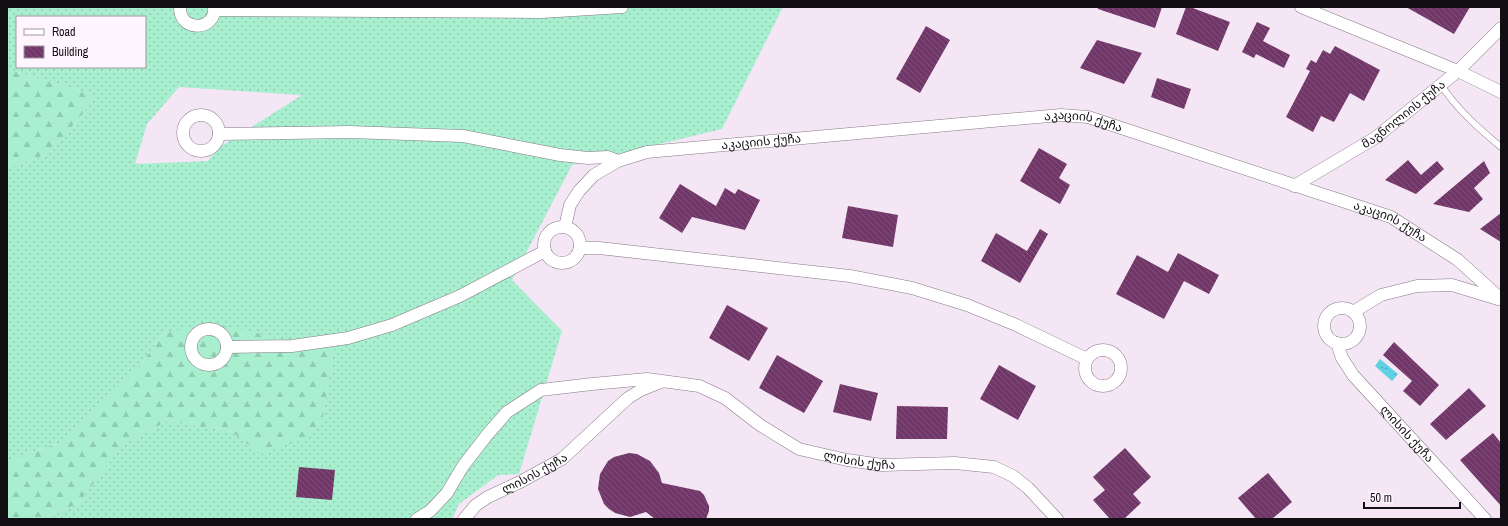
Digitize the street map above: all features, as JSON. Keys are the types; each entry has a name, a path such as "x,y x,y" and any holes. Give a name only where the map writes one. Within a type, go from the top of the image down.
{"street":[{"path":"180,7 180,14 183,20 193,26 205,25 210,21 215,9 542,12 622,7"},
{"path":"1302,7 1458,71 1501,92"},
{"name":"მაგნოლიის ქუჩა","path":"1294,186 1375,138 1458,71 1501,28"},
{"name":"აკაციის ქუჩა","path":"565,227 570,205 579,191 594,175 618,161 647,152 1074,115 1088,117 1391,217 1458,260 1501,299"},
{"path":"219,134 350,132 463,136 560,155 588,158 608,157 618,161"},
{"path":"556,227 571,228 578,236 580,248 578,254 573,259 560,263 549,257 545,251 544,242 548,233 556,227"},
{"path":"580,248 600,248 850,276 912,288 967,305 1016,325 1087,359"},
{"path":"227,347 292,346 348,338 385,327 460,296 545,251"},
{"path":"1353,312 1381,295 1417,286 1452,285 1501,299"},
{"path":"1337,308 1348,309 1353,312 1359,320 1360,324 1358,334 1347,343 1337,343 1328,336 1324,326 1325,320 1328,315 1337,308"},
{"name":"ლისის ქუჩა","path":"1337,343 1342,358 1353,375 1485,519"},
{"name":"ლისის ქუჩა","path":"417,519 430,511 447,493 463,466 507,412 541,390 647,380 699,386 725,398 760,425 799,449 847,460 882,465 955,463 994,467 1013,476 1028,488 1057,519"},
{"name":"ლისის ქუჩა","path":"464,519 476,505 488,497 520,482 562,459 628,398 641,390 661,382"}],"lane":[{"path":"1441,85 1451,100 1501,147"}],"green space":[{"path":"7,7 783,7 722,129 572,165 512,280 562,331 519,474 498,475 459,504 452,519 40,519 78,504 122,445 167,421 232,432 260,454 323,417 334,345 281,342 266,335 165,332 137,369 98,404 59,443 7,460 7,168 50,153 97,96 7,69","holes":["179,87 302,95 217,149 208,161 135,164 147,124"]},
{"path":"7,69 97,96 50,153 7,168"},
{"path":"219,325 266,335 281,342 334,347 323,417 310,437 260,454 232,432 167,421 122,445 78,504 40,519 7,519 7,460 59,443 98,404 137,369 165,332"}],"water":[{"path":"1380,359 1398,374 1392,381 1375,366"}],"building":[{"path":"1098,7 1162,7 1155,28 1098,9"},
{"path":"1186,7 1190,7 1230,22 1218,51 1176,34"},
{"path":"1406,7 1470,7 1454,34"},
{"path":"1257,22 1270,28 1263,41 1290,55 1284,68 1256,54 1254,58 1242,52"},
{"path":"926,26 950,40 920,93 896,79"},
{"path":"1097,40 1142,53 1124,84 1080,68"},
{"path":"1335,46 1380,70 1364,101 1350,93 1334,122 1321,116 1313,132 1286,117 1310,71 1306,69 1311,60 1316,63 1323,50 1330,54"},
{"path":"1157,78 1191,89 1184,109 1151,97"},
{"path":"1039,148 1067,164 1059,178 1070,185 1060,204 1020,181"},
{"path":"1408,160 1421,175 1437,161 1444,169 1416,194 1385,180"},
{"path":"1484,161 1490,173 1474,188 1483,199 1469,212 1433,204"},
{"path":"680,184 716,206 725,188 735,194 738,189 760,200 745,230 692,217 682,233 659,218"},
{"path":"848,206 898,215 893,247 842,238"},
{"path":"1501,213 1501,242 1480,229"},
{"path":"1040,229 1048,234 1020,283 981,261 996,233 1027,251"},
{"path":"1178,253 1219,275 1209,294 1184,281 1164,319 1116,294 1137,255 1168,272"},
{"path":"727,305 768,328 749,361 709,338"},
{"path":"1394,342 1439,385 1420,406 1403,391 1412,381 1383,355"},
{"path":"777,355 823,381 804,413 759,388"},
{"path":"999,365 1036,386 1018,420 980,399"},
{"path":"840,384 878,393 871,421 833,412"},
{"path":"1469,388 1486,406 1446,440 1430,424"},
{"path":"897,406 948,407 947,439 896,439"},
{"path":"1493,433 1501,443 1501,506 1460,460"},
{"path":"1125,448 1151,477 1133,494 1141,503 1124,519 1110,519 1093,500 1105,490 1093,477"},
{"path":"629,453 637,454 650,461 659,473 662,483 700,491 704,495 709,506 706,519 655,519 646,512 630,517 615,513 609,509 604,504 598,489 600,474 608,461 614,457"},
{"path":"299,467 335,470 332,500 296,497"},
{"path":"1268,473 1292,502 1272,519 1256,519 1238,498"}]}
